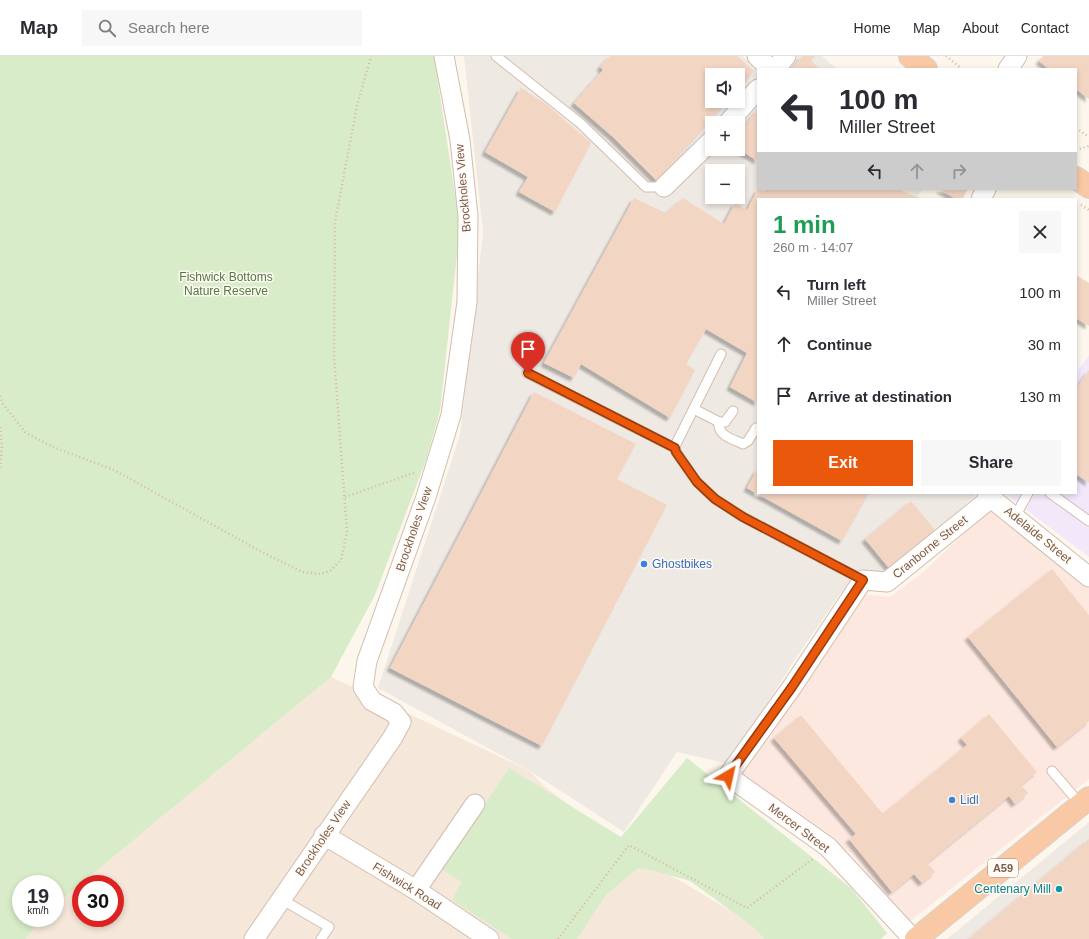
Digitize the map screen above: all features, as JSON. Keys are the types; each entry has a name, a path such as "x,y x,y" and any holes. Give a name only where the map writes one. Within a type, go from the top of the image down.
{"highway":[{"path":"910,56 925,68"},
{"path":"1077,179 1089,187"},
{"name":"A59","path":"915,939 1085,801"}],"street":[{"name":"Brockholes View","path":"254,939 393,736 401,722 394,713 372,702 363,687 367,661 426,497 451,415 467,294 468,216 460,140 444,56"},
{"path":"757,56 770,68"},
{"path":"776,68 786,56"},
{"path":"1009,68 1018,56"},
{"path":"734,116 757,90"},
{"path":"664,187 705,147"},
{"name":"Adelaide Street","path":"989,496 1089,576"},
{"name":"Cranborne Street","path":"863,580 887,582 989,496"},
{"name":"Mercer Street","path":"863,580 792,687 728,776 828,848 915,939"},
{"path":"416,890 474,804"},
{"name":"Fishwick Road","path":"324,836 416,890 481,937"}],"lane":[{"path":"496,56 580,123 646,187 664,187"},
{"path":"675,448 722,354"},
{"path":"528,373 675,448 676,452 697,482 715,499 743,517 863,580"},
{"path":"694,409 719,422 725,422 732,411"},
{"path":"719,422 719,428 722,433 743,444 748,441 756,428"},
{"path":"1015,517 1027,494"},
{"path":"1051,494 1089,521"},
{"path":"1052,771 1085,801"},
{"path":"281,899 329,927 321,939"}],"path":[{"path":"0,396 3,404 26,433 53,447 114,470 260,551 302,572 320,574 330,571 341,560 347,532 334,356 335,222 357,106 371,56"},
{"path":"946,56 961,68"},
{"path":"1077,129 1089,137"},
{"path":"1077,150 1089,146"},
{"path":"0,427 2,448 0,470"},
{"path":"345,497 436,466"},
{"path":"558,939 629,845 747,908 828,848"}],"shaded area":[{"path":"464,56 742,56 757,68 757,190 921,190 918,196 920,198 757,198 757,494 975,494 975,496 908,557 884,576 863,580 840,594 796,658 729,764 677,752 624,832 530,771 378,688 460,435 483,232"},
{"path":"796,56 822,56 836,68 785,68"},
{"path":"1089,355 1089,557 1005,494 1077,494 1077,372"},
{"path":"989,510 1089,588 1089,779 908,923 852,854 741,776 862,594 890,597 921,574"},
{"path":"331,677 530,771 544,786 634,854 745,919 767,939 25,939 36,927 64,927 64,897 72,891 72,927 124,927 124,875 91,875"},
{"name":"Centenary Mill","path":"1089,822 1089,939 947,939"}],"green space":[{"name":"Fishwick Bottoms Nature Reserve","path":"0,56 434,56 460,227 440,411 426,460 375,595 331,677 91,875 72,875 72,891 64,898 64,875 12,875 12,927 36,927 25,939 0,939"},
{"path":"687,758 852,889 887,933 881,939 765,939 752,926 690,881 655,871 638,868 606,895 577,939 512,939 452,900 462,882 441,869 509,768 621,837"}],"building":[{"path":"610,56 737,56 754,71 745,81 745,68 705,68 705,108 721,108 714,116 705,116 705,126 657,181 613,137 574,103 603,70 600,67"},
{"path":"802,56 815,56 811,61 819,68 793,68"},
{"path":"1043,56 1089,56 1089,99 1077,90 1077,68 1048,68 1039,61"},
{"path":"521,88 546,104 591,143 555,212 519,192 528,177 485,152"},
{"path":"757,110 757,160 745,153 745,125"},
{"path":"757,190 764,192 765,190 899,190 919,198 757,198 757,402 730,387 747,353 706,329 686,364 695,370 670,418 581,364 574,378 544,363 634,198 666,213 683,198 724,224 734,204 747,210"},
{"path":"941,190 967,190 963,198 954,198"},
{"path":"1077,276 1089,283 1089,326 1077,319"},
{"path":"1089,370 1089,483 1077,475 1077,387"},
{"path":"534,392 636,444 617,479 667,505 542,746 390,668"},
{"path":"757,470 757,494 747,488"},
{"path":"758,494 868,494 842,541"},
{"path":"911,501 935,530 889,568 865,539"},
{"path":"1052,569 1089,615 1089,721 1057,747 968,637"},
{"name":"Lidl","path":"989,714 1037,772 1021,785 1028,793 1015,804 1009,796 927,863 935,872 922,883 914,874 892,892 849,839 856,834 774,738 801,715 883,814 967,745 961,738"},
{"name":"Centenary Mill","path":"1089,839 1089,939 969,939"}],"place":[{"name":"Ghostbikes","path":"644,564"},
{"name":"Lidl","path":"952,800"},
{"name":"Centenary Mill","path":"1059,889"}],"route":[{"path":"528,373 675,448 676,452 697,482 715,499 743,517 863,580 792,687 728,776"}]}
